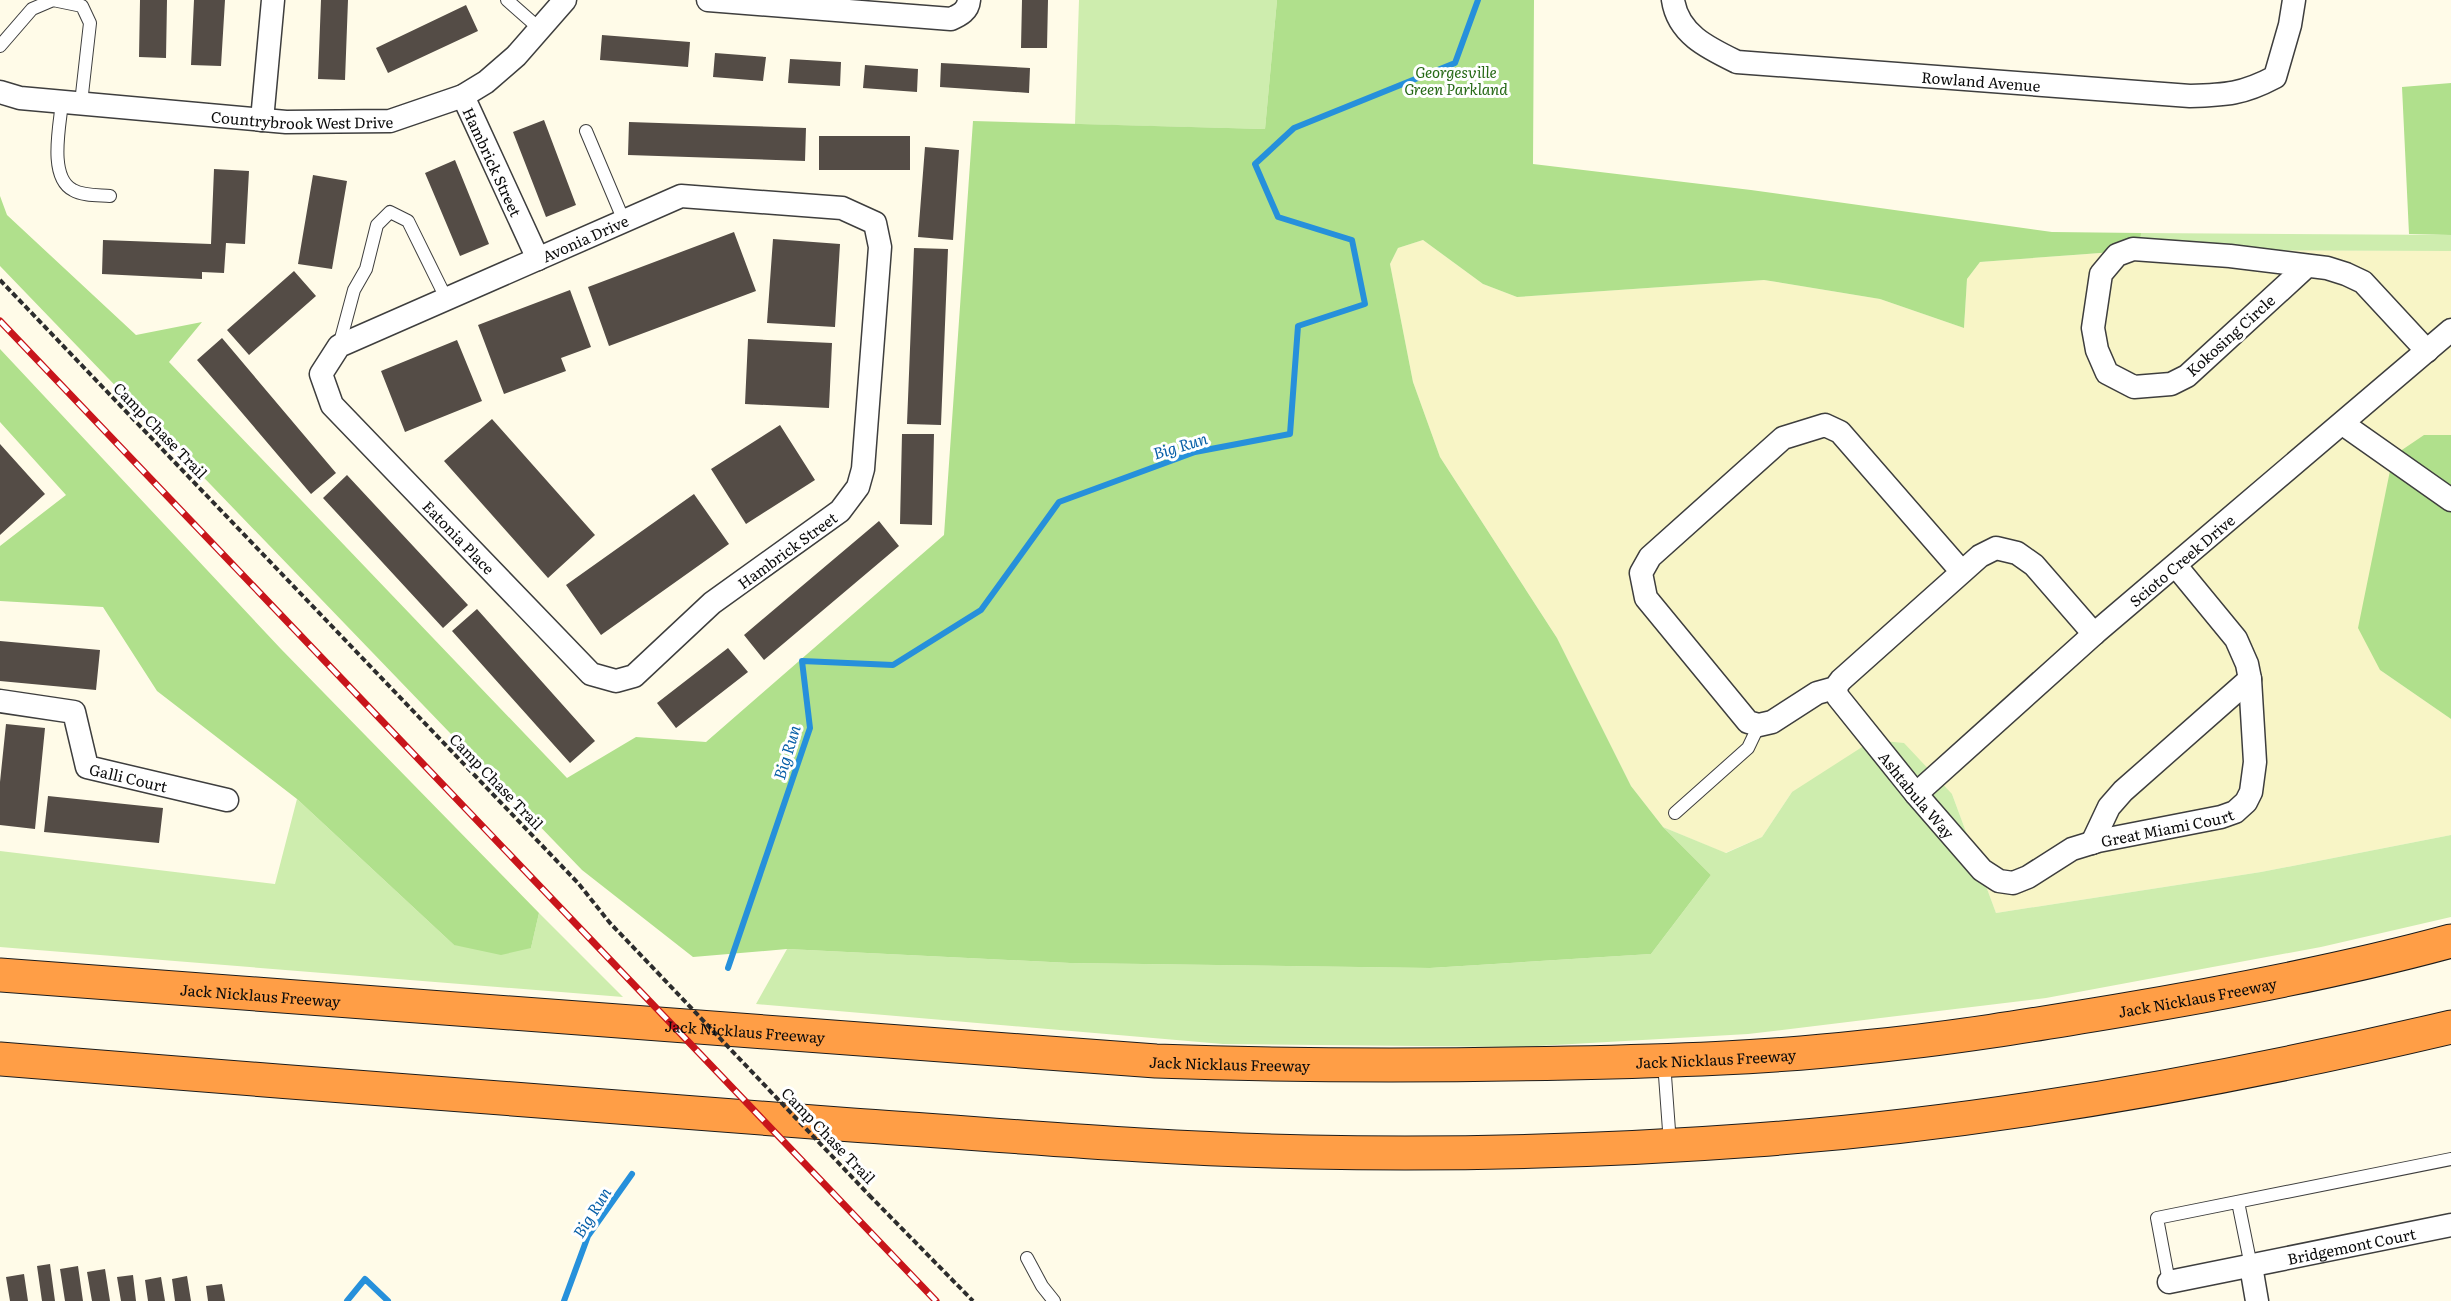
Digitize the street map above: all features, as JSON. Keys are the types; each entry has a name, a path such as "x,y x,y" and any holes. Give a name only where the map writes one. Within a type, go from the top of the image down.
{"highway":[{"name":"Jack Nicklaus Freeway","path":"0,975 1156,1061 1346,1066 1664,1061 1861,1048 1989,1033 2241,990 2331,972 2451,942"},
{"path":"0,1059 762,1119 1140,1145 1311,1152 1460,1152 1670,1145 1879,1130 2073,1103 2246,1073 2451,1027"}],"street":[{"path":"262,120 273,0"},
{"name":"Countrybrook West Drive","path":"0,92 20,98 286,122 390,121 463,96 486,82 516,56 565,0"},
{"path":"708,0 896,7 951,19 962,15 969,5 969,0"},
{"name":"Rowland Avenue","path":"1673,0 1675,14 1689,35 1737,62 2190,96 2234,94 2275,77 2290,25 2294,0"},
{"name":"Hambrick Street","path":"463,96 538,259"},
{"name":"Avonia Drive","path":"339,346 681,196 842,208 876,223"},
{"name":"Hambrick Street","path":"616,681 634,676 712,603 840,511 858,487 863,469 880,247 876,223"},
{"name":"Kokosing Circle","path":"2307,266 2187,376 2171,384 2134,387 2107,373 2097,350 2093,328 2101,274 2117,255 2133,249 2230,256 2307,266 2346,273 2363,282 2427,351"},
{"name":"Scioto Creek Drive","path":"1916,794 2094,634 2451,330"},
{"name":"Eatonia Place","path":"339,346 321,374 332,405 591,674 616,681"},
{"path":"2343,424 2451,500"},
{"path":"1962,572 1840,432 1825,425 1783,438 1650,557 1641,573 1646,598 1748,722 1759,725 1772,722 1817,693 1835,688 1841,680 1980,556 1996,548 2017,553 2034,565 2094,634"},
{"name":"Great Miami Court","path":"2013,883 2028,877 2072,849 2092,843 2221,818 2235,812 2246,802 2251,792 2255,762 2247,664 2236,639 2176,566"},
{"path":"2092,843 2109,807 2123,791 2250,679"},
{"name":"Ashtabula Way","path":"1835,688 1838,697 1916,794 1982,870 1999,881 2013,883"},
{"name":"Galli Court","path":"0,701 74,712 87,767 227,800"},
{"name":"Bridgemont Court","path":"2169,1282 2451,1225"},
{"path":"2251,1266 2257,1301"}],"lane":[{"path":"0,46 32,9 53,0 82,6 90,23 57,169 64,184 74,192 110,196"},
{"path":"507,0 541,30"},
{"path":"586,131 624,221"},
{"path":"339,346 354,290 366,268 377,225 390,212 408,220 447,300"},
{"path":"1675,813 1748,748 1759,725"},
{"path":"1664,1061 1670,1145"},
{"path":"2169,1282 2157,1218 2451,1159"},
{"path":"2238,1202 2251,1266"},
{"path":"1027,1258 1042,1286 1054,1301"}],"path":[{"name":"Camp Chase Trail","path":"0,280 578,883 610,923 869,1195 974,1301"}],"shaded area":[{"path":"1423,240 1483,284 1517,297 1764,280 1880,299 1964,328 1967,279 1980,262 2140,250 2451,251 2451,435 2424,435 2380,670 2451,719 2451,835 2261,872 1996,913 1952,794 1792,792 1762,837 1725,853 1663,827 1631,786 1557,638 1440,457 1413,382 1390,264 1398,248"}],"green space":[{"path":"1079,0 1277,0 1265,129 1075,124"},
{"name":"Georgesville Green Parkland","path":"1277,0 1534,0 1533,164 1751,190 2052,232 2141,233 2140,250 1980,262 1967,279 1964,328 1880,299 1764,280 1517,297 1483,284 1423,240 1398,248 1390,264 1413,382 1440,457 1557,638 1631,786 1663,827 1711,875 1651,954 1430,968 1070,963 787,949 693,957 582,870 0,266 0,196 7,215 136,335 202,322 169,362 567,778 636,737 706,742 944,535 973,121 1265,129"},
{"path":"2451,83 2451,235 2409,234 2402,87"},
{"path":"2141,233 2451,235 2451,251 2140,250"},
{"path":"0,349 281,649 539,913 531,948 501,955 454,945 297,799 157,691 103,607 0,601 0,546 66,495 0,422"},
{"path":"2424,435 2451,435 2451,719 2380,670 2358,628 2393,456"},
{"path":"1873,740 1904,743 1952,794 1996,913 2261,872 2451,835 2451,917 2321,947 2046,998 1748,1034 1520,1047 1223,1044 756,1004 787,949 1070,963 1430,968 1651,954 1711,875 1663,827 1726,853 1762,837 1792,792"},
{"path":"297,799 454,945 531,948 539,913 623,997 0,947 0,851 275,884"}],"building":[{"path":"140,0 167,0 166,58 139,57"},
{"path":"194,0 225,0 221,66 191,65"},
{"path":"321,0 348,0 345,80 318,79"},
{"path":"1022,0 1048,0 1047,48 1021,48"},
{"path":"466,5 478,31 388,73 376,48"},
{"path":"602,35 690,42 688,67 600,60"},
{"path":"715,53 766,57 763,81 713,77"},
{"path":"790,59 841,62 840,86 788,83"},
{"path":"941,63 1030,68 1029,93 940,87"},
{"path":"865,65 918,69 917,92 863,88"},
{"path":"544,120 576,205 546,217 513,132"},
{"path":"629,122 806,128 805,161 628,155"},
{"path":"819,136 910,136 910,170 819,170"},
{"path":"925,147 959,150 953,240 918,237"},
{"path":"455,160 489,244 460,256 425,173"},
{"path":"214,169 249,171 245,244 226,243 224,273 202,272 202,279 102,274 103,240 211,244"},
{"path":"313,175 347,181 332,269 298,264"},
{"path":"734,232 756,291 609,346 588,287"},
{"path":"773,239 840,244 835,327 767,323"},
{"path":"914,248 948,249 941,425 907,424"},
{"path":"294,271 316,296 249,355 227,330"},
{"path":"570,290 591,347 561,358 566,371 504,394 478,325"},
{"path":"222,338 336,473 311,494 197,360"},
{"path":"748,339 832,343 829,408 745,404"},
{"path":"457,340 482,401 405,432 381,371"},
{"path":"492,419 595,535 548,578 444,461"},
{"path":"780,425 815,480 746,524 711,469"},
{"path":"902,434 934,434 932,525 900,524"},
{"path":"0,444 45,494 0,535"},
{"path":"347,475 468,605 443,628 323,498"},
{"path":"694,494 729,544 601,635 566,585"},
{"path":"879,521 899,546 764,660 744,635"},
{"path":"477,609 595,741 570,763 452,631"},
{"path":"0,641 100,650 96,690 0,681"},
{"path":"728,648 748,672 676,728 657,703"},
{"path":"6,724 45,728 35,829 0,825 0,782"},
{"path":"48,796 163,808 159,843 44,832"},
{"path":"50,1264 55,1301 42,1301 37,1266"},
{"path":"78,1266 83,1301 65,1301 60,1269"},
{"path":"105,1269 110,1301 92,1301 87,1272"},
{"path":"24,1274 28,1301 10,1301 6,1277"},
{"path":"133,1275 136,1301 121,1301 117,1277"},
{"path":"187,1276 191,1301 175,1301 172,1279"},
{"path":"161,1277 165,1301 148,1301 145,1280"},
{"path":"222,1284 225,1301 208,1301 206,1286"}],"waterway":[{"name":"Big Run","path":"728,968 810,728 802,661 893,665 981,610 1059,502 1195,452 1290,434 1298,326 1365,304 1352,240 1278,217 1255,164 1294,128 1455,63 1478,0"},
{"name":"Big Run","path":"564,1301 588,1236 632,1174"},
{"name":"Big Run","path":"347,1301 365,1279 388,1301"}],"railway":[{"path":"0,321 936,1301"}]}
